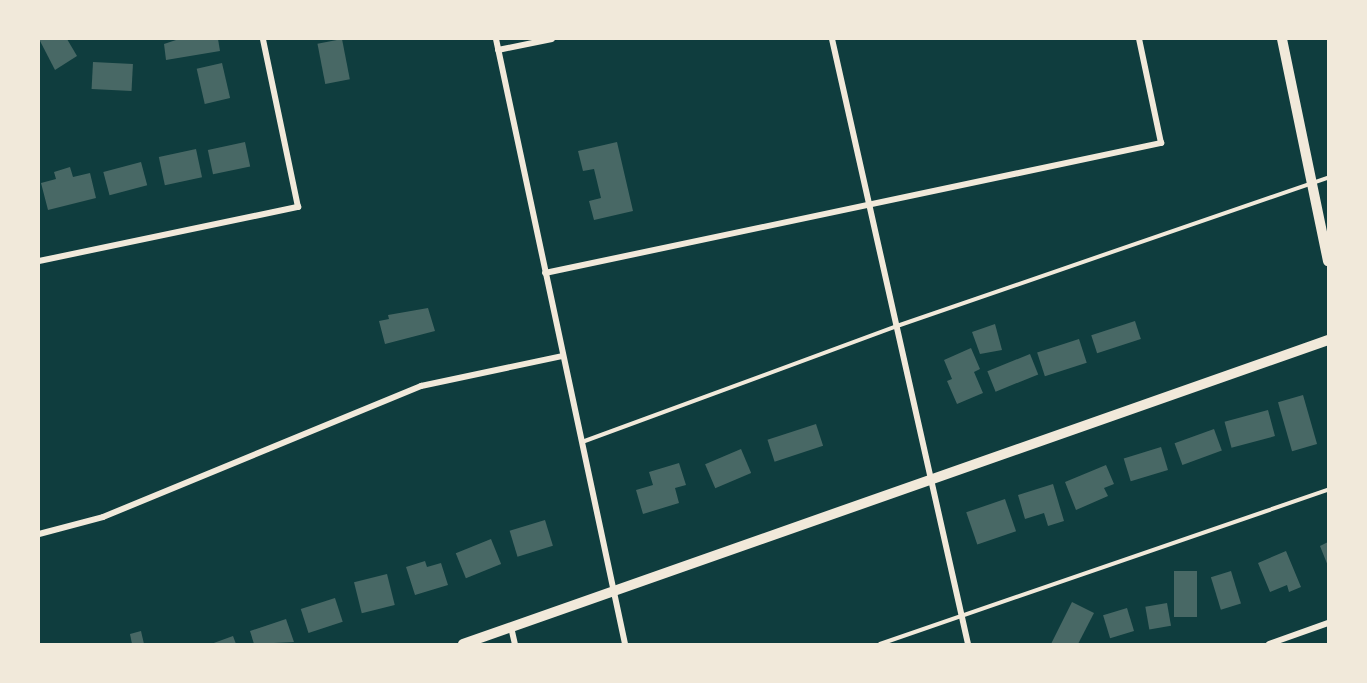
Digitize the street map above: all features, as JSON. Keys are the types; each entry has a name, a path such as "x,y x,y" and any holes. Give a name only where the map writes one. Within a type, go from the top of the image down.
{"street":[{"path":"39,261 298,207 263,39"},
{"path":"496,39 580,443 625,644"},
{"path":"498,50 552,39"},
{"path":"832,39 968,644"},
{"path":"545,273 1161,143 1139,39"},
{"path":"1282,39 1328,261"},
{"path":"463,644 1328,340"},
{"path":"39,534 112,514 420,386 562,356"},
{"path":"1269,644 1328,623"},
{"path":"511,627 515,644"}],"lane":[{"path":"580,443 897,326 1328,178"},
{"path":"880,644 1328,490"}],"building":[{"path":"39,39 67,39 77,56 55,70"},
{"path":"179,39 218,39 220,51 166,60 164,44"},
{"path":"342,39 350,79 325,84 317,44"},
{"path":"93,62 133,64 132,91 92,89"},
{"path":"222,63 230,98 205,104 197,69"},
{"path":"245,142 250,166 213,174 208,150"},
{"path":"617,142 633,211 594,220 589,201 601,198 594,169 583,171 578,151"},
{"path":"196,149 202,177 165,185 159,157"},
{"path":"141,162 147,185 110,195 103,172"},
{"path":"70,167 73,177 90,173 96,198 48,210 41,183 56,179 54,172"},
{"path":"428,308 435,331 385,344 379,321 389,319 388,315"},
{"path":"1135,321 1141,339 1097,353 1091,335"},
{"path":"995,324 1002,350 980,354 972,332"},
{"path":"1079,339 1087,363 1045,376 1037,353"},
{"path":"971,348 980,369 974,372 983,393 957,404 947,381 952,379 944,360"},
{"path":"1030,354 1038,374 996,392 987,371"},
{"path":"1303,395 1317,444 1292,451 1278,402"},
{"path":"1268,410 1275,436 1232,448 1225,422"},
{"path":"816,424 823,446 775,462 767,440"},
{"path":"1214,429 1222,451 1182,465 1175,443"},
{"path":"1161,447 1168,470 1131,481 1124,458"},
{"path":"741,449 751,473 715,488 705,464"},
{"path":"679,463 686,485 675,488 679,503 643,514 636,490 653,485 649,472"},
{"path":"1106,465 1114,484 1104,488 1108,496 1076,510 1065,482"},
{"path":"1053,484 1064,521 1048,526 1044,513 1025,519 1018,495"},
{"path":"1005,499 1016,531 977,544 966,512"},
{"path":"545,520 553,546 518,557 510,531"},
{"path":"491,539 501,564 466,578 456,553"},
{"path":"1328,542 1328,566 1320,546"},
{"path":"1286,551 1301,587 1289,592 1287,585 1270,592 1258,563"},
{"path":"425,561 427,567 441,563 448,585 415,595 406,567"},
{"path":"1174,571 1197,571 1197,617 1174,617"},
{"path":"1231,571 1241,604 1221,610 1211,577"},
{"path":"387,574 395,605 362,613 354,582"},
{"path":"335,598 343,622 308,633 301,609"},
{"path":"1072,602 1094,613 1078,644 1051,644"},
{"path":"1167,603 1171,626 1149,629 1145,607"},
{"path":"1127,608 1134,631 1110,638 1103,615"},
{"path":"286,619 294,642 254,644 250,631"},
{"path":"141,631 144,644 132,644 130,634"},
{"path":"233,636 236,644 211,644"}]}
